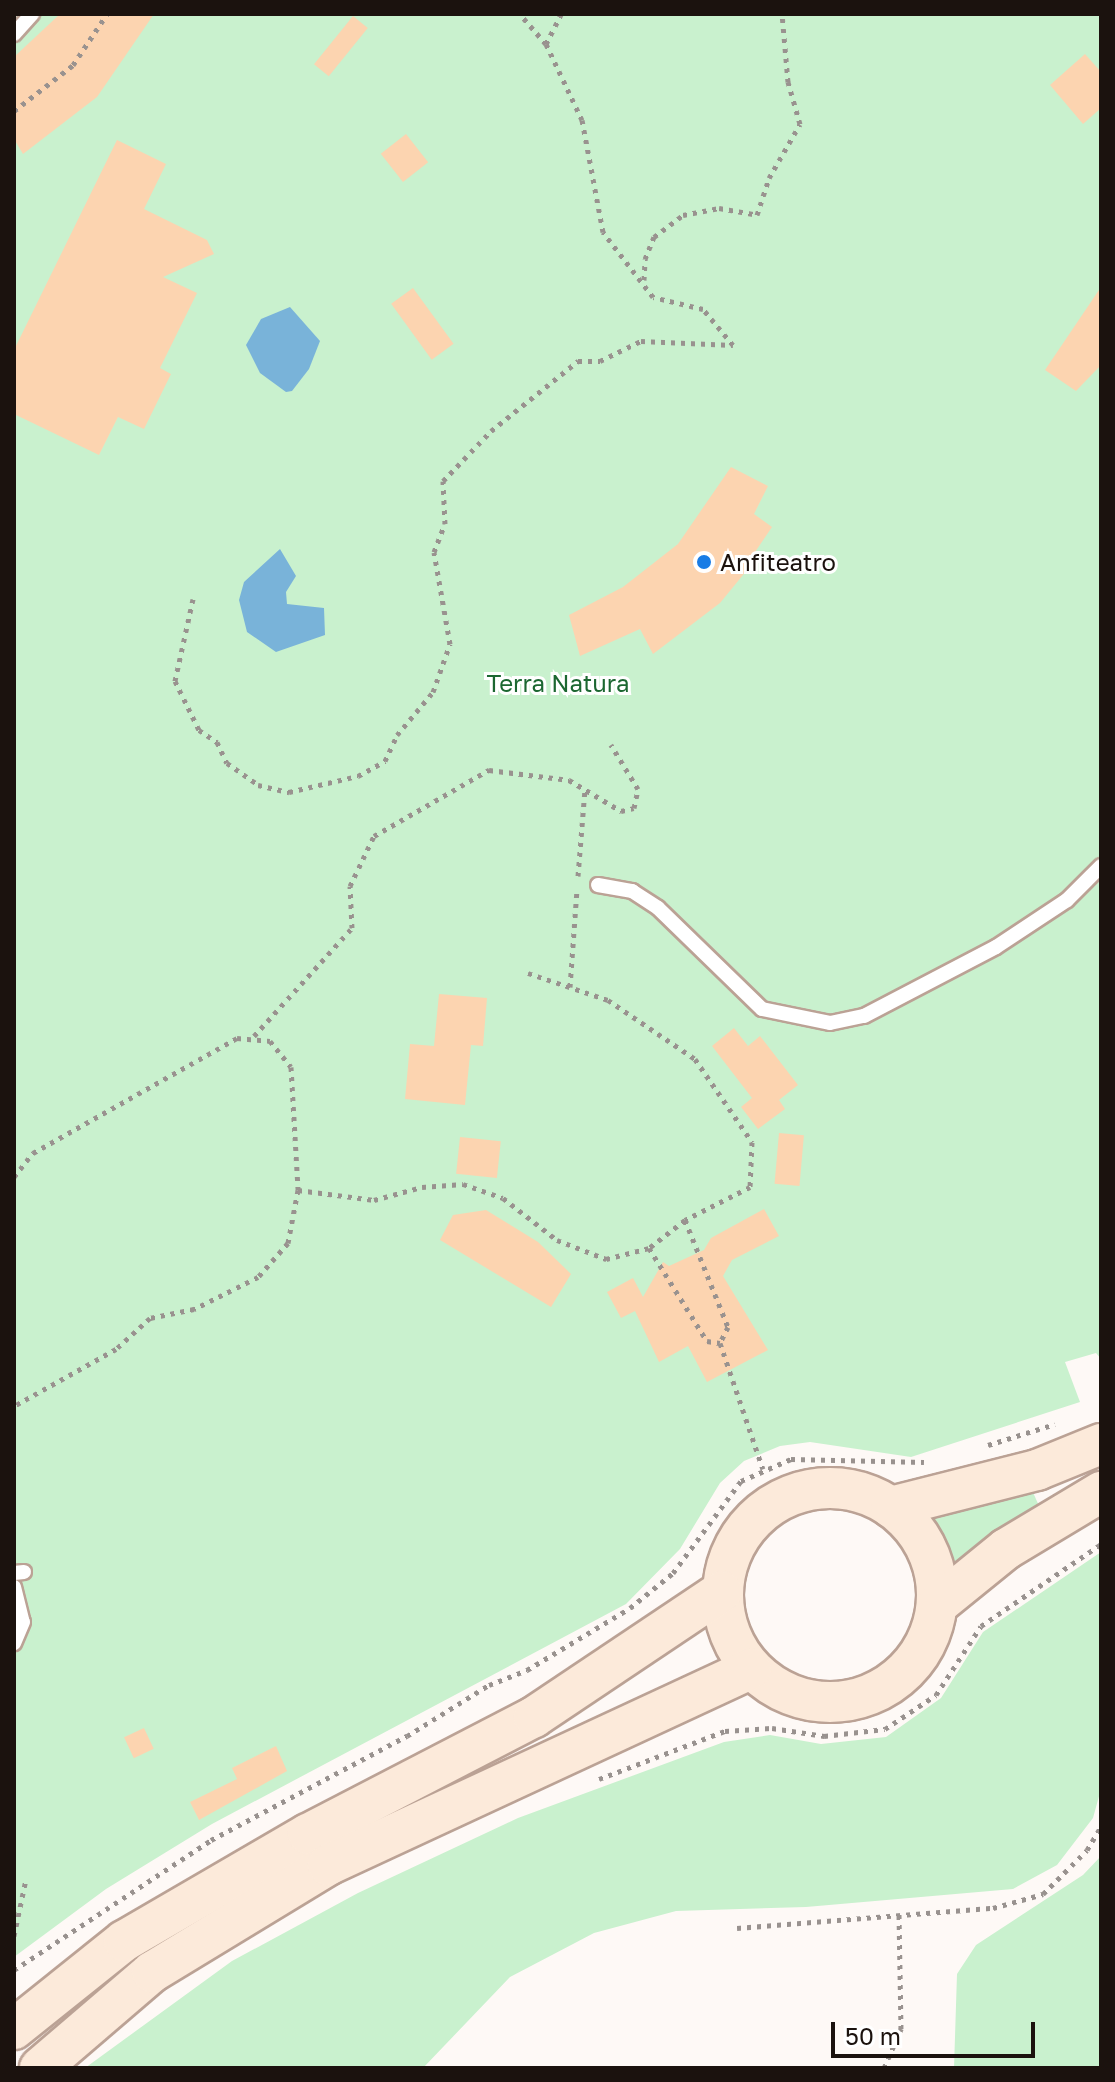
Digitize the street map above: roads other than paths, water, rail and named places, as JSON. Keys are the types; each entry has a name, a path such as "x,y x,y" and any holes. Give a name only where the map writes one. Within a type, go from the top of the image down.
{"main road":[{"path":"891,1507 1037,1470 1101,1444"},
{"path":"820,1488 848,1489 891,1507 919,1535 931,1561 937,1605 921,1651 899,1676 872,1694 840,1702 807,1700 777,1689 751,1669 730,1632 722,1591 736,1542 771,1505 820,1488"},
{"path":"937,1605 1006,1549 1101,1492"},
{"path":"14,2029 124,1941 308,1834 534,1717 722,1591"},
{"path":"40,2068 152,1972 328,1865 751,1669"}],"lane":[{"path":"14,34 32,14"},
{"path":"598,885 632,891 658,908 762,1009 830,1023 864,1016 996,947 1067,900 1101,866"},
{"path":"14,1587 23,1622 14,1643"}],"water":[{"path":"290,307 320,341 309,369 292,391 286,392 260,373 246,345 261,319"},
{"path":"280,549 296,576 286,592 287,604 324,608 325,635 276,652 247,632 239,600 244,582"}],"place":[{"name":"Anfiteatro","path":"704,562"}],"park label":[{"name":"Terra Natura","path":"558,683"}]}
